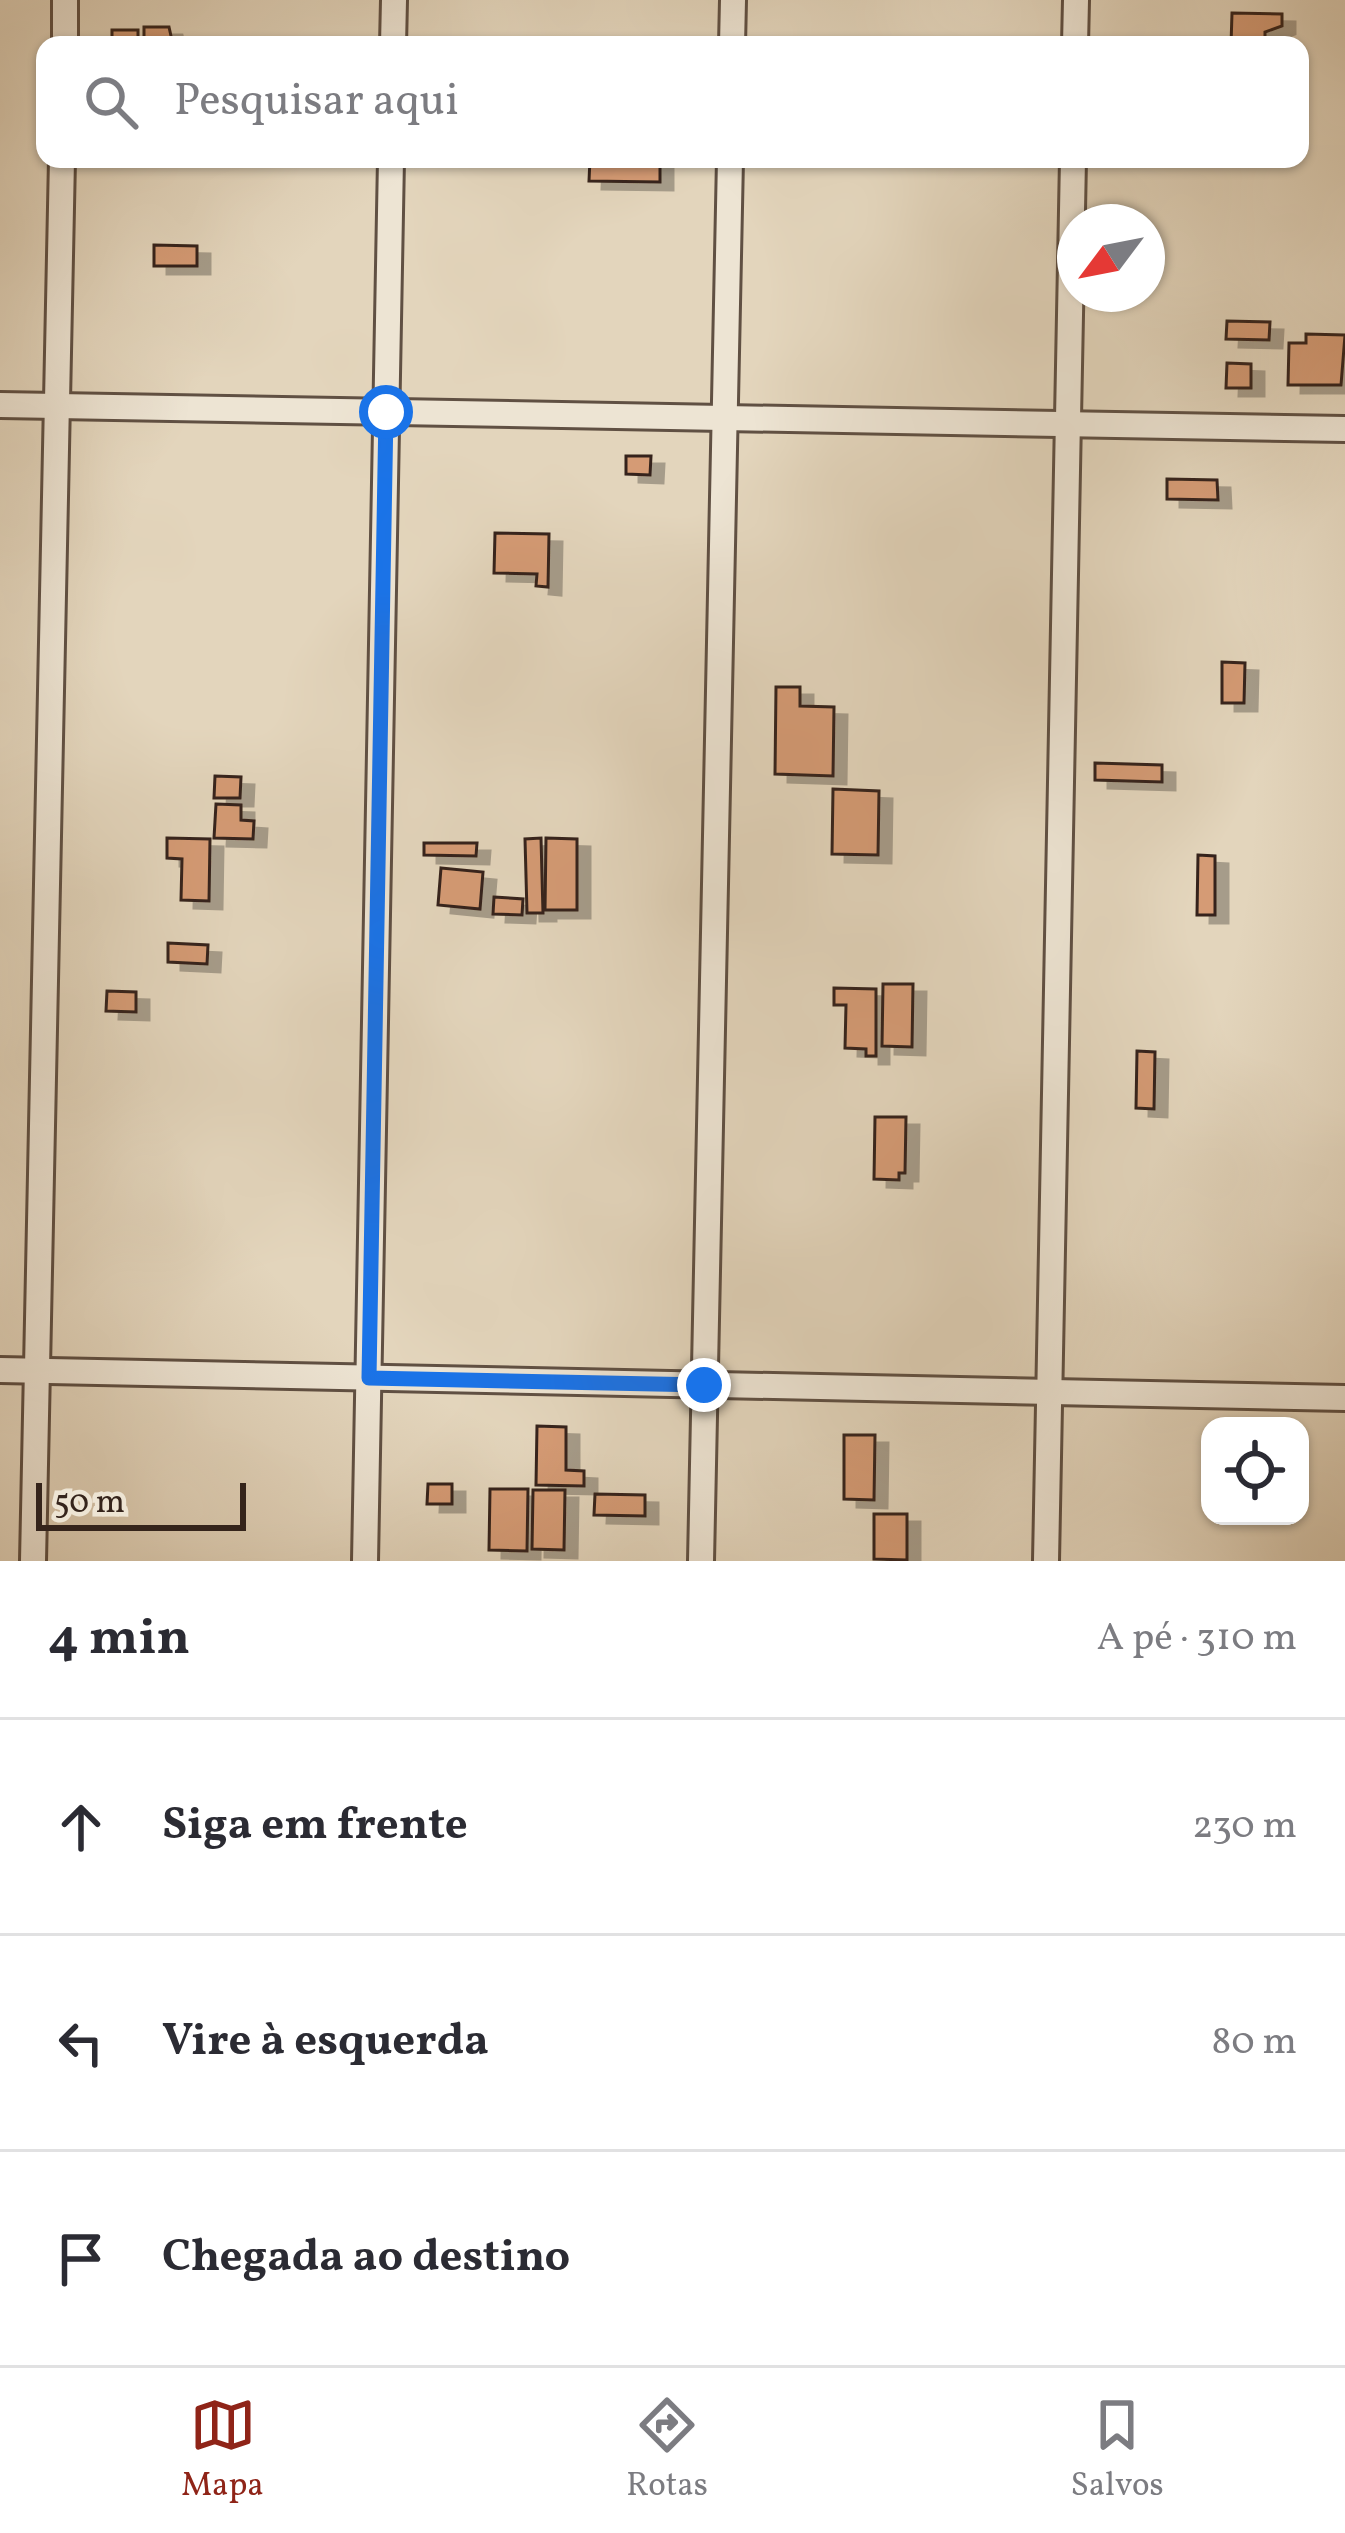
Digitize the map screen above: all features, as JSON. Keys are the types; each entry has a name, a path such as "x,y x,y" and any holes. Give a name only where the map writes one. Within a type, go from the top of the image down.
{"street":[{"path":"64,36 65,0"},
{"path":"393,36 394,0"},
{"path":"732,36 733,0"},
{"path":"1075,36 1076,0"},
{"path":"34,1561 62,168"},
{"path":"365,1561 391,168"},
{"path":"701,1561 730,168"},
{"path":"1046,1561 1073,168"},
{"path":"0,405 1345,429"},
{"path":"0,1370 1345,1398"}],"building":[{"path":"1232,13 1282,14 1282,26 1265,36 1231,36"},
{"path":"144,27 169,27 171,36 144,36"},
{"path":"112,30 138,30 138,36 112,36"},
{"path":"590,168 660,168 660,182 589,181"},
{"path":"154,245 197,246 197,266 154,266"},
{"path":"1227,321 1270,322 1269,340 1226,339"},
{"path":"1306,334 1345,335 1341,385 1288,385 1289,343 1306,343"},
{"path":"1227,363 1251,364 1251,388 1226,388"},
{"path":"626,456 651,456 650,475 626,474"},
{"path":"1167,479 1217,480 1218,500 1167,499"},
{"path":"495,533 549,534 548,587 536,586 537,574 494,573"},
{"path":"1222,662 1245,663 1244,703 1222,703"},
{"path":"776,687 800,687 800,706 834,707 833,776 775,774"},
{"path":"1095,763 1162,765 1162,782 1095,780"},
{"path":"215,776 241,777 240,798 214,798"},
{"path":"833,789 879,791 878,855 832,854"},
{"path":"216,804 241,805 241,820 254,821 253,839 214,838"},
{"path":"167,838 210,839 209,901 181,900 182,859 167,858"},
{"path":"541,838 543,913 527,913 525,839"},
{"path":"546,838 577,839 577,910 545,910"},
{"path":"424,843 477,843 476,856 424,855"},
{"path":"1198,855 1215,856 1215,915 1197,915"},
{"path":"441,868 483,872 480,909 438,905"},
{"path":"494,897 523,899 522,915 493,914"},
{"path":"168,943 208,945 207,964 168,962"},
{"path":"883,984 913,984 912,1047 882,1046"},
{"path":"834,988 876,989 876,1056 866,1056 866,1049 845,1048 846,1005 834,1005"},
{"path":"107,991 136,992 136,1012 106,1011"},
{"path":"1137,1051 1155,1052 1154,1109 1136,1108"},
{"path":"875,1117 906,1117 905,1173 899,1173 899,1180 874,1179"},
{"path":"537,1426 566,1427 566,1470 584,1471 584,1486 536,1485"},
{"path":"844,1435 875,1435 874,1500 844,1499"},
{"path":"428,1484 452,1484 452,1504 427,1504"},
{"path":"490,1489 528,1489 527,1551 489,1550"},
{"path":"533,1490 565,1490 564,1550 532,1549"},
{"path":"595,1494 645,1495 645,1516 594,1515"},
{"path":"874,1514 907,1514 907,1560 874,1559"}],"route":[{"path":"386,412 369,1378 704,1385"}]}
